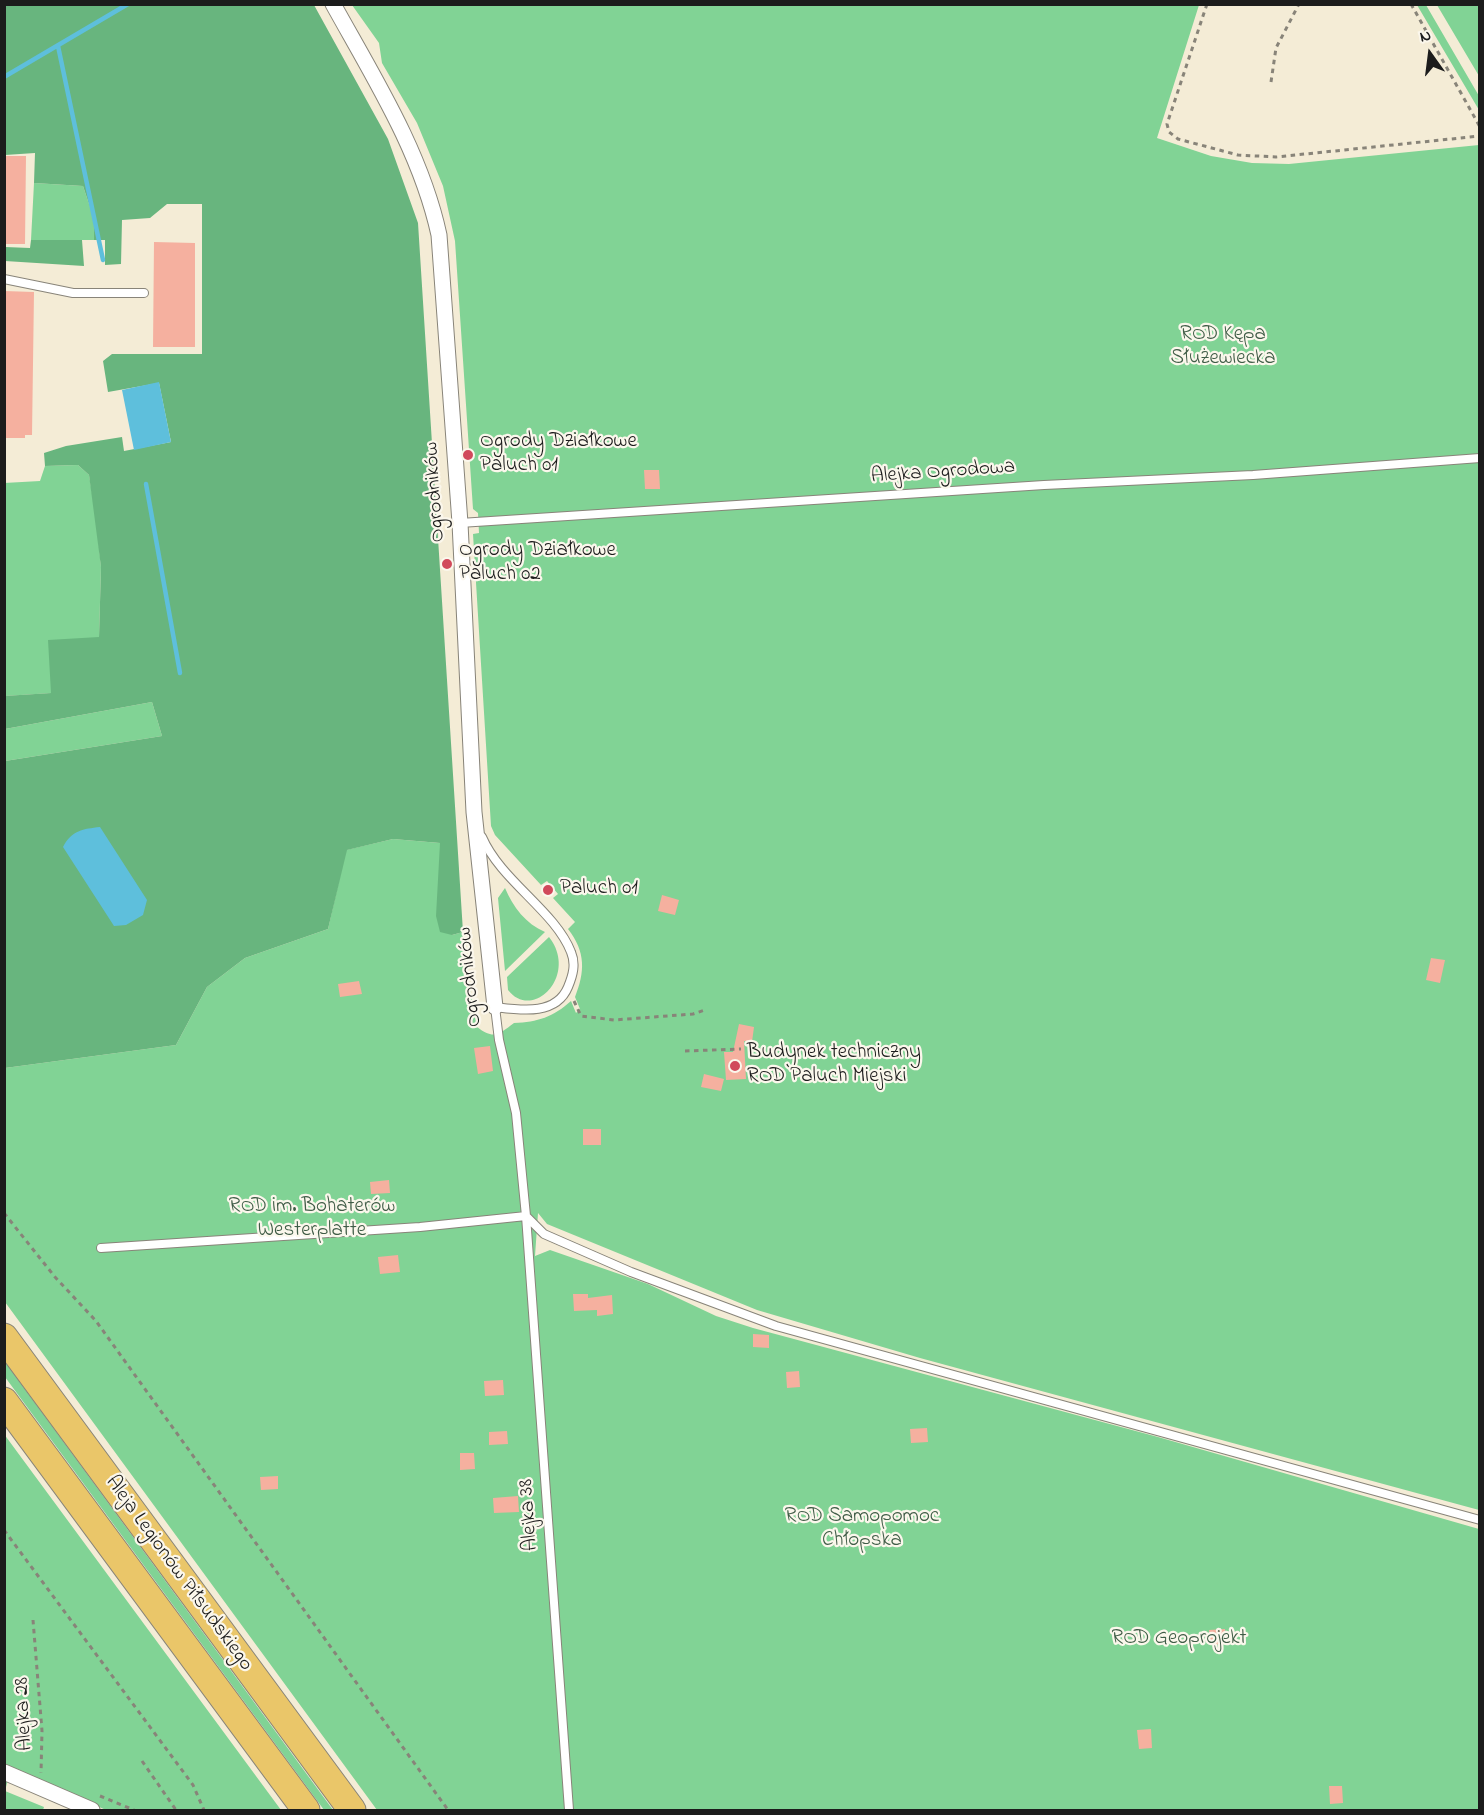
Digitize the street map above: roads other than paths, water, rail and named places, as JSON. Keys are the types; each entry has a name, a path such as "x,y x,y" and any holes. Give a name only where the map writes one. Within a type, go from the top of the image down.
{"highway":[{"name":"Aleja Legionów Piłsudskiego","path":"4,1337 352,1810"},
{"name":"Aleja Legionów Piłsudskiego","path":"4,1401 306,1810"}],"street":[{"name":"Ogrodników","path":"333,4 401,129 433,209 441,258 460,523 474,812 495,1007"},
{"path":"4,1772 92,1810"}],"lane":[{"path":"4,279 73,292 144,293"},
{"name":"Alejka Ogrodowa","path":"460,523 1044,485 1253,475 1479,458"},
{"path":"474,812 482,838 493,859 561,935 572,953 574,972 566,991 548,1007 529,1011 495,1007"},
{"name":"Ogrodników","path":"495,1007 498,1036 516,1113 526,1216"},
{"path":"101,1248 397,1228 526,1216 534,1226 555,1239 631,1272 776,1326 1026,1393 1479,1520"},
{"name":"Alejka 38","path":"526,1216 569,1810"}],"water":[{"path":"159,382 171,442 134,450 122,390"},
{"path":"100,827 147,900 143,915 126,925 114,926 63,847 66,841 78,831"}],"waterway":[{"path":"4,77 128,4"},
{"path":"58,46 103,260"},
{"path":"146,484 180,673"}],"place":[{"name":"Ogrody Działkowe Paluch 01","path":"468,455"},
{"name":"Ogrody Działkowe Paluch 02","path":"447,564"},
{"name":"Paluch 01","path":"548,890"},
{"name":"Budynek techniczny ROD Paluch Miejski","path":"735,1066"}],"park label":[{"name":"ROD Kępa Służewiecka","path":"1223,348"},
{"name":"ROD im. Bohaterów Westerplatte","path":"312,1220"},
{"name":"ROD Samopomoc Chłopska","path":"862,1530"},
{"name":"ROD Geoprojekt","path":"1179,1640"}]}
